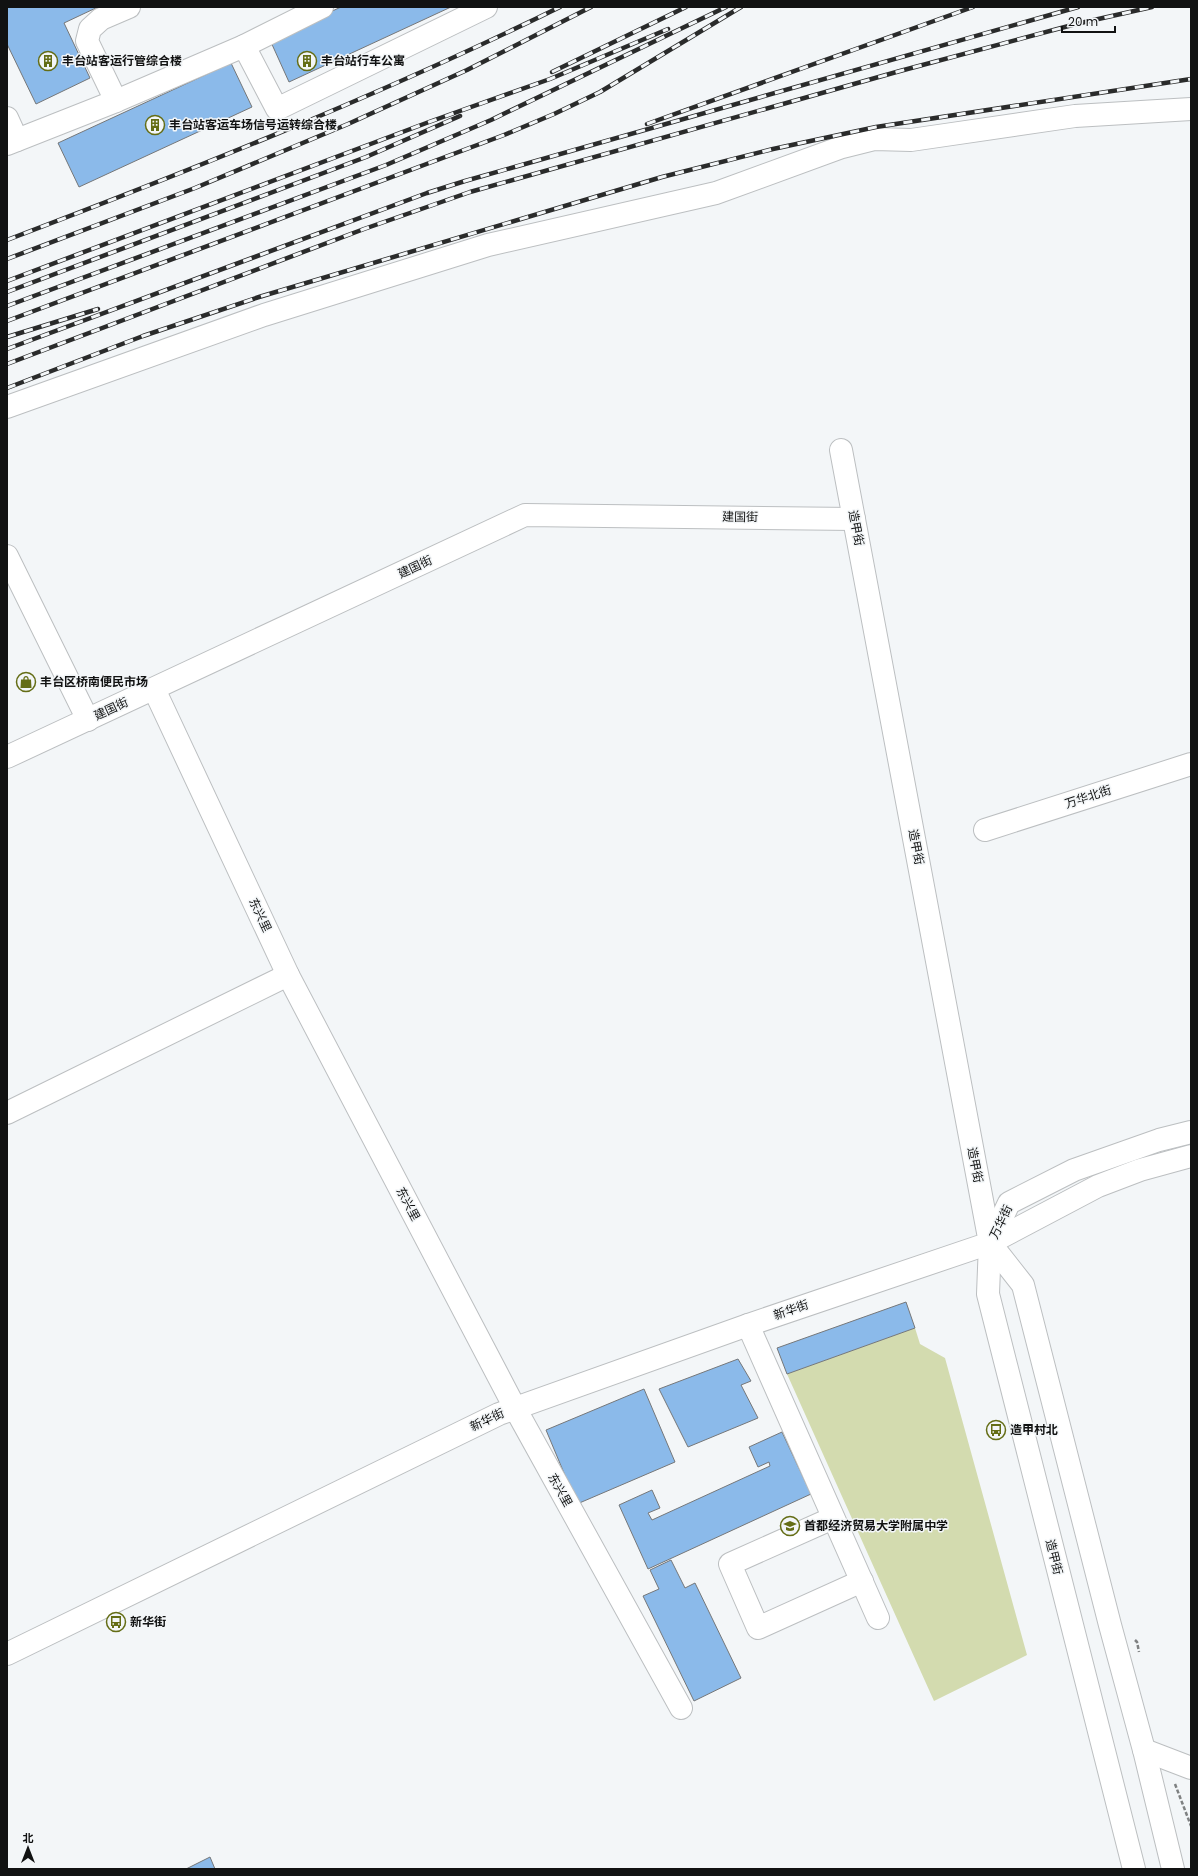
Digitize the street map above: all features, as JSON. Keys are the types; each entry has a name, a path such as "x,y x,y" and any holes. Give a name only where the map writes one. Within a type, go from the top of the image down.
{"street":[{"path":"116,101 87,41 90,29 101,19 129,7"},
{"path":"7,118 12,142 116,101 244,46 322,7"},
{"path":"244,46 277,110 486,7"},
{"path":"7,407 264,315 480,248 716,193 849,146 874,139 911,140 1075,116 1191,109"},
{"name":"造甲街","path":"841,450 990,1243 988,1294 1134,1869"},
{"name":"建国街","path":"7,757 525,516 854,519"},
{"path":"7,556 88,720"},
{"name":"东兴里","path":"154,689 288,975 515,1408 681,1708"},
{"name":"万华北街","path":"985,830 1191,764"},
{"path":"7,1113 288,975"},
{"name":"万华街","path":"990,1243 1009,1203 1074,1170 1159,1140 1191,1132"},
{"name":"万华街","path":"990,1243 1098,1186 1140,1170 1191,1156"},
{"name":"造甲街","path":"990,1243 1023,1285 1144,1750 1173,1869"},
{"name":"新华街","path":"7,1654 515,1408 748,1325 990,1243"},
{"path":"748,1325 878,1618"},
{"path":"833,1518 730,1564 758,1628 862,1581"},
{"path":"1144,1750 1191,1768"}],"green space":[{"path":"915,1328 920,1344 945,1358 1027,1655 934,1701 787,1374"}],"building":[{"name":"丰台站客运行管综合楼","path":"7,7 98,7 64,23 90,78 36,104 7,44"},
{"name":"丰台站行车公寓","path":"341,7 451,7 289,82 270,40"},
{"name":"丰台站客运车场信号运转综合楼","path":"231,63 252,107 79,187 58,143"},
{"path":"906,1302 915,1328 787,1374 777,1348"},
{"path":"738,1359 751,1381 741,1385 758,1418 688,1447 659,1389"},
{"path":"644,1389 675,1462 577,1504 546,1430"},
{"path":"782,1432 811,1494 648,1569 619,1505 652,1490 660,1508 648,1513 652,1520 770,1466 769,1462 758,1467 749,1447"},
{"path":"671,1560 685,1588 695,1583 741,1678 694,1701 643,1596 659,1589 650,1570"},
{"path":"210,1857 215,1869 186,1869"}],"railway":[{"path":"7,240 147,186 356,101 424,71 560,7"},
{"path":"7,259 195,188 348,124 467,70 591,7"},
{"path":"552,72 686,7"},
{"path":"7,306 386,165 491,120 726,7"},
{"path":"7,321 504,135 554,114 600,92 741,7"},
{"path":"647,124 973,7"},
{"path":"7,349 427,193 1078,7"},
{"path":"7,364 364,229 470,192 900,71 1076,24 1152,7"},
{"path":"7,281 429,122 550,79 668,29"},
{"path":"7,388 143,336 259,297 662,177 773,149 876,127 1191,79"},
{"path":"7,292 366,157 460,116"},
{"path":"7,337 98,309"}],"place":[{"name":"丰台站客运行管综合楼","path":"48,61"},
{"name":"丰台站行车公寓","path":"307,61"},
{"name":"丰台站客运车场信号运转综合楼","path":"155,125"},
{"name":"丰台区桥南便民市场","path":"26,682"},
{"name":"造甲村北","path":"996,1430"},
{"name":"首都经济贸易大学附属中学","path":"790,1526"},
{"name":"新华街","path":"116,1622"}]}
